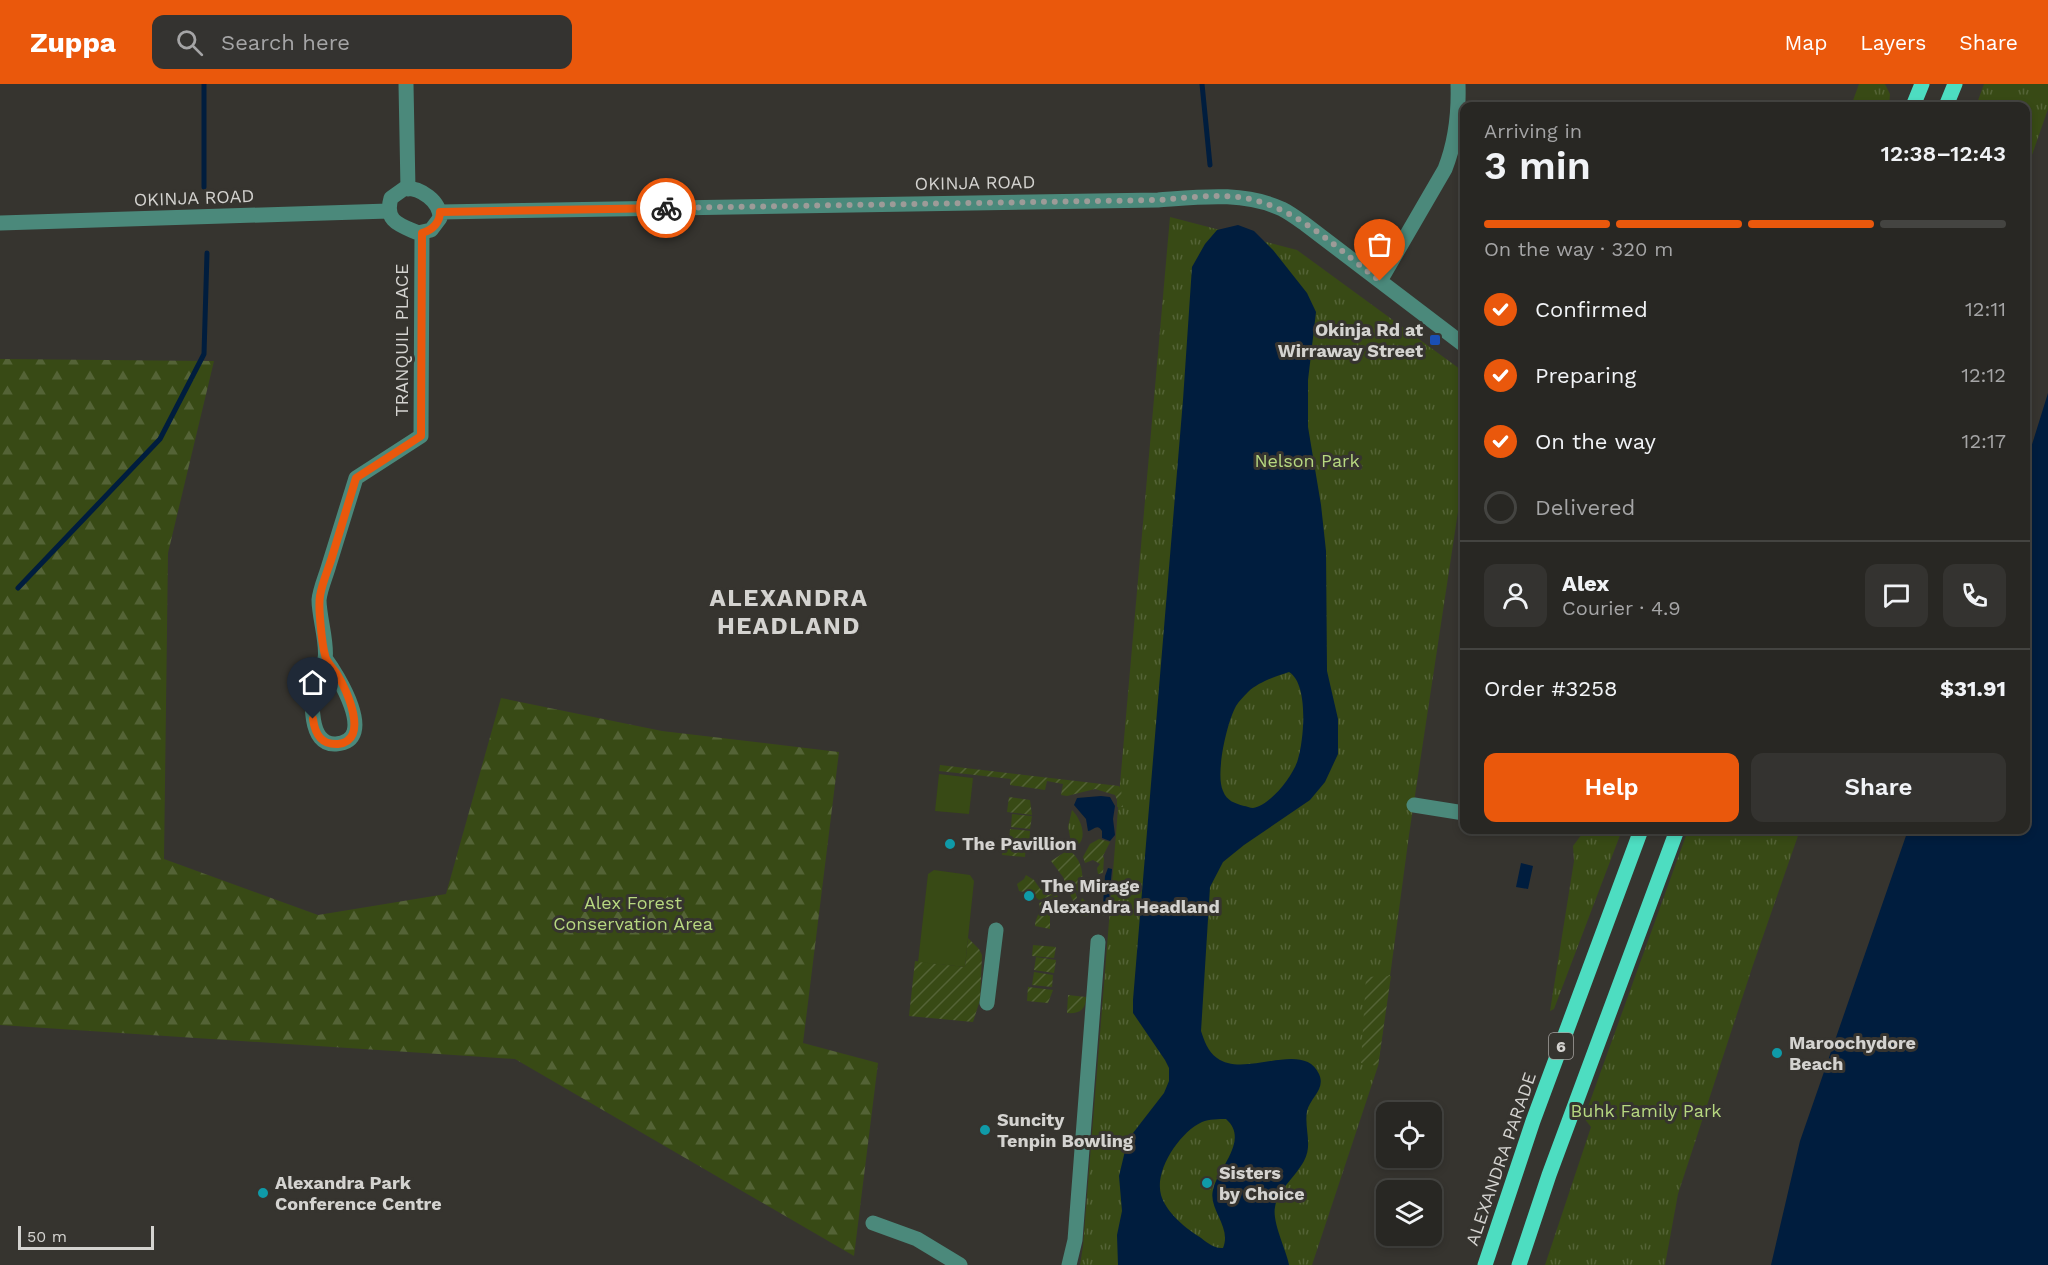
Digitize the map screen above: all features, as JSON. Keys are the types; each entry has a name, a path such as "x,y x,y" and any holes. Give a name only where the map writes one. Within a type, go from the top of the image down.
{"main road":[{"path":"1915,102 1922,84"},
{"path":"1948,102 1955,84"},
{"name":"ALEXANDRA PARADE","path":"1485,1265 1533,1121 1640,834"},
{"name":"6","path":"1519,1265 1676,834"}],"street":[{"path":"406,84 408,189"},
{"path":"1380,281 1438,183 1452,149 1458,108 1458,84"},
{"path":"408,189 417,190 434,201 440,212 440,218 431,230 418,233 397,223 388,212 391,198 398,192 408,189"},
{"name":"OKINJA ROAD","path":"440,212 1158,200 1223,196 1253,200 1283,209 1460,342"},
{"name":"OKINJA ROAD","path":"0,223 388,212"},
{"name":"TRANQUIL PLACE","path":"325,658 315,680 313,710 315,731 321,740 332,744 345,743 352,736 355,727 353,712 338,676 325,658 319,598 356,478 421,436 422,233"},
{"path":"1414,805 1460,812"},
{"path":"987,1003 996,930"},
{"path":"1069,1265 1075,1240 1098,942"},
{"path":"873,1223 916,1239 960,1265"}],"green space":[{"path":"1859,84 1885,84 1890,94 1889,102 1852,102"},
{"path":"1984,84 2048,84 2048,109 2030,161 2030,102 1977,102"},
{"name":"Nelson Park","path":"1170,217 1297,250 1460,369 1460,498 1409,835 1378,1066 1312,1265 1080,1265"},
{"name":"Alex Forest Conservation Area","path":"0,359 214,361 168,553 164,859 318,915 446,894 501,698 662,731 839,752 803,1043 878,1063 854,1256 515,1059 0,1025"},
{"path":"940,765 1119,786 1123,807 1117,807 1115,795 1095,789 1067,796 1061,795 1063,784 1047,781 1045,790 1010,785 1011,779 939,771"},
{"path":"939,774 973,778 969,814 935,811"},
{"path":"1009,797 1030,800 1032,815 1007,812"},
{"path":"1072,810 1083,832 1078,845 1071,842 1068,827"},
{"path":"1012,814 1032,816 1030,829 1011,827"},
{"path":"1010,829 1030,831 1029,845 1009,842"},
{"path":"1582,834 1620,834 1554,1009 1550,1011 1574,861 1573,846"},
{"name":"Buhk Family Park","path":"1687,834 1799,834 1678,1194 1665,1265 1545,1265 1591,1127 1584,1118"},
{"path":"1099,839 1110,842 1103,856 1103,873 1098,874 1097,868 1100,864 1093,860 1085,863 1083,857 1090,844"},
{"path":"1003,844 1026,846 1025,857 1002,855"},
{"path":"1068,850 1077,858 1082,870 1082,882 1078,894 1077,890 1075,891 1077,898 1073,901 1063,877 1051,861"},
{"path":"934,870 970,875 974,881 965,967 918,962 928,874"},
{"path":"1026,875 1034,880 1041,890 1051,884 1056,894 1039,900 1031,893 1019,891 1017,884"},
{"path":"1057,895 1061,906 1050,909 1050,929 1035,926 1040,910 1039,903"},
{"path":"1082,898 1094,909 1108,911 1108,916 1094,914 1093,916 1077,916 1076,911"},
{"path":"968,938 982,955 980,1000 973,1022 909,1016 915,961 965,967"},
{"path":"1033,945 1056,947 1054,958 1032,956"},
{"path":"1036,957 1056,960 1054,973 1034,970"},
{"path":"1034,972 1053,975 1052,987 1032,985"},
{"path":"1391,976 1378,1066 1361,1063 1366,977"},
{"path":"1028,987 1053,990 1048,1003 1027,1001"},
{"path":"1068,995 1086,997 1085,1005 1081,1010 1067,1013"}],"water":[{"path":"1238,225 1254,231 1273,250 1307,293 1316,312 1308,380 1308,427 1326,551 1327,671 1338,719 1338,754 1325,782 1310,800 1223,862 1210,887 1201,1031 1211,1053 1229,1063 1300,1060 1311,1064 1321,1079 1319,1089 1307,1111 1307,1155 1301,1167 1283,1189 1275,1207 1277,1228 1289,1265 1118,1265 1117,1235 1122,1211 1119,1176 1125,1151 1133,1133 1164,1093 1169,1081 1169,1068 1165,1060 1133,1013 1133,1000 1192,267 1205,244 1217,230","holes":["1289,672 1300,688 1303,712 1302,739 1296,766 1280,789 1267,802 1252,808 1234,803 1223,791 1220,773 1226,735 1236,706 1252,688","1226,1119 1233,1127 1235,1136 1234,1145 1213,1190 1212,1197 1225,1233 1223,1248 1219,1248 1207,1242 1176,1218 1163,1201 1160,1185 1165,1164 1185,1134 1202,1122"]},
{"path":"2048,393 2048,1265 1771,1265 1800,1141 1907,834 2030,834 2030,451"},
{"path":"1110,797 1115,806 1113,819 1115,835 1110,841 1102,838 1102,831 1099,827 1088,831 1086,819 1074,805 1077,798"},
{"path":"1521,863 1533,866 1528,889 1516,887"},
{"path":"1108,868 1112,869 1108,911 1099,910 1103,905 1105,876"}],"waterway":[{"path":"204,84 204,187"},
{"path":"1202,84 1210,165"},
{"path":"18,588 160,439 204,354 207,253"}],"way so far":[{"path":"666,208 1158,200 1223,196 1253,200 1283,209 1380,281"}],"place":[{"name":"Okinja Rd at Wirraway Street","path":"1435,340"},
{"name":"The Pavillion","path":"950,844"},
{"name":"The Mirage Alexandra Headland","path":"1029,896"},
{"name":"Maroochydore Beach","path":"1777,1053"},
{"name":"Suncity Tenpin Bowling","path":"985,1130"},
{"name":"Sisters by Choice","path":"1207,1183"},
{"name":"Alexandra Park Conference Centre","path":"263,1193"}],"district":[{"name":"ALEXANDRA HEADLAND","path":"789,612"}],"route":[{"path":"313,719 315,731 321,740 332,744 345,743 352,736 355,727 347,695 338,676 325,658 319,598 356,478 421,436 422,233 431,230 440,218 440,212 666,208"}]}
